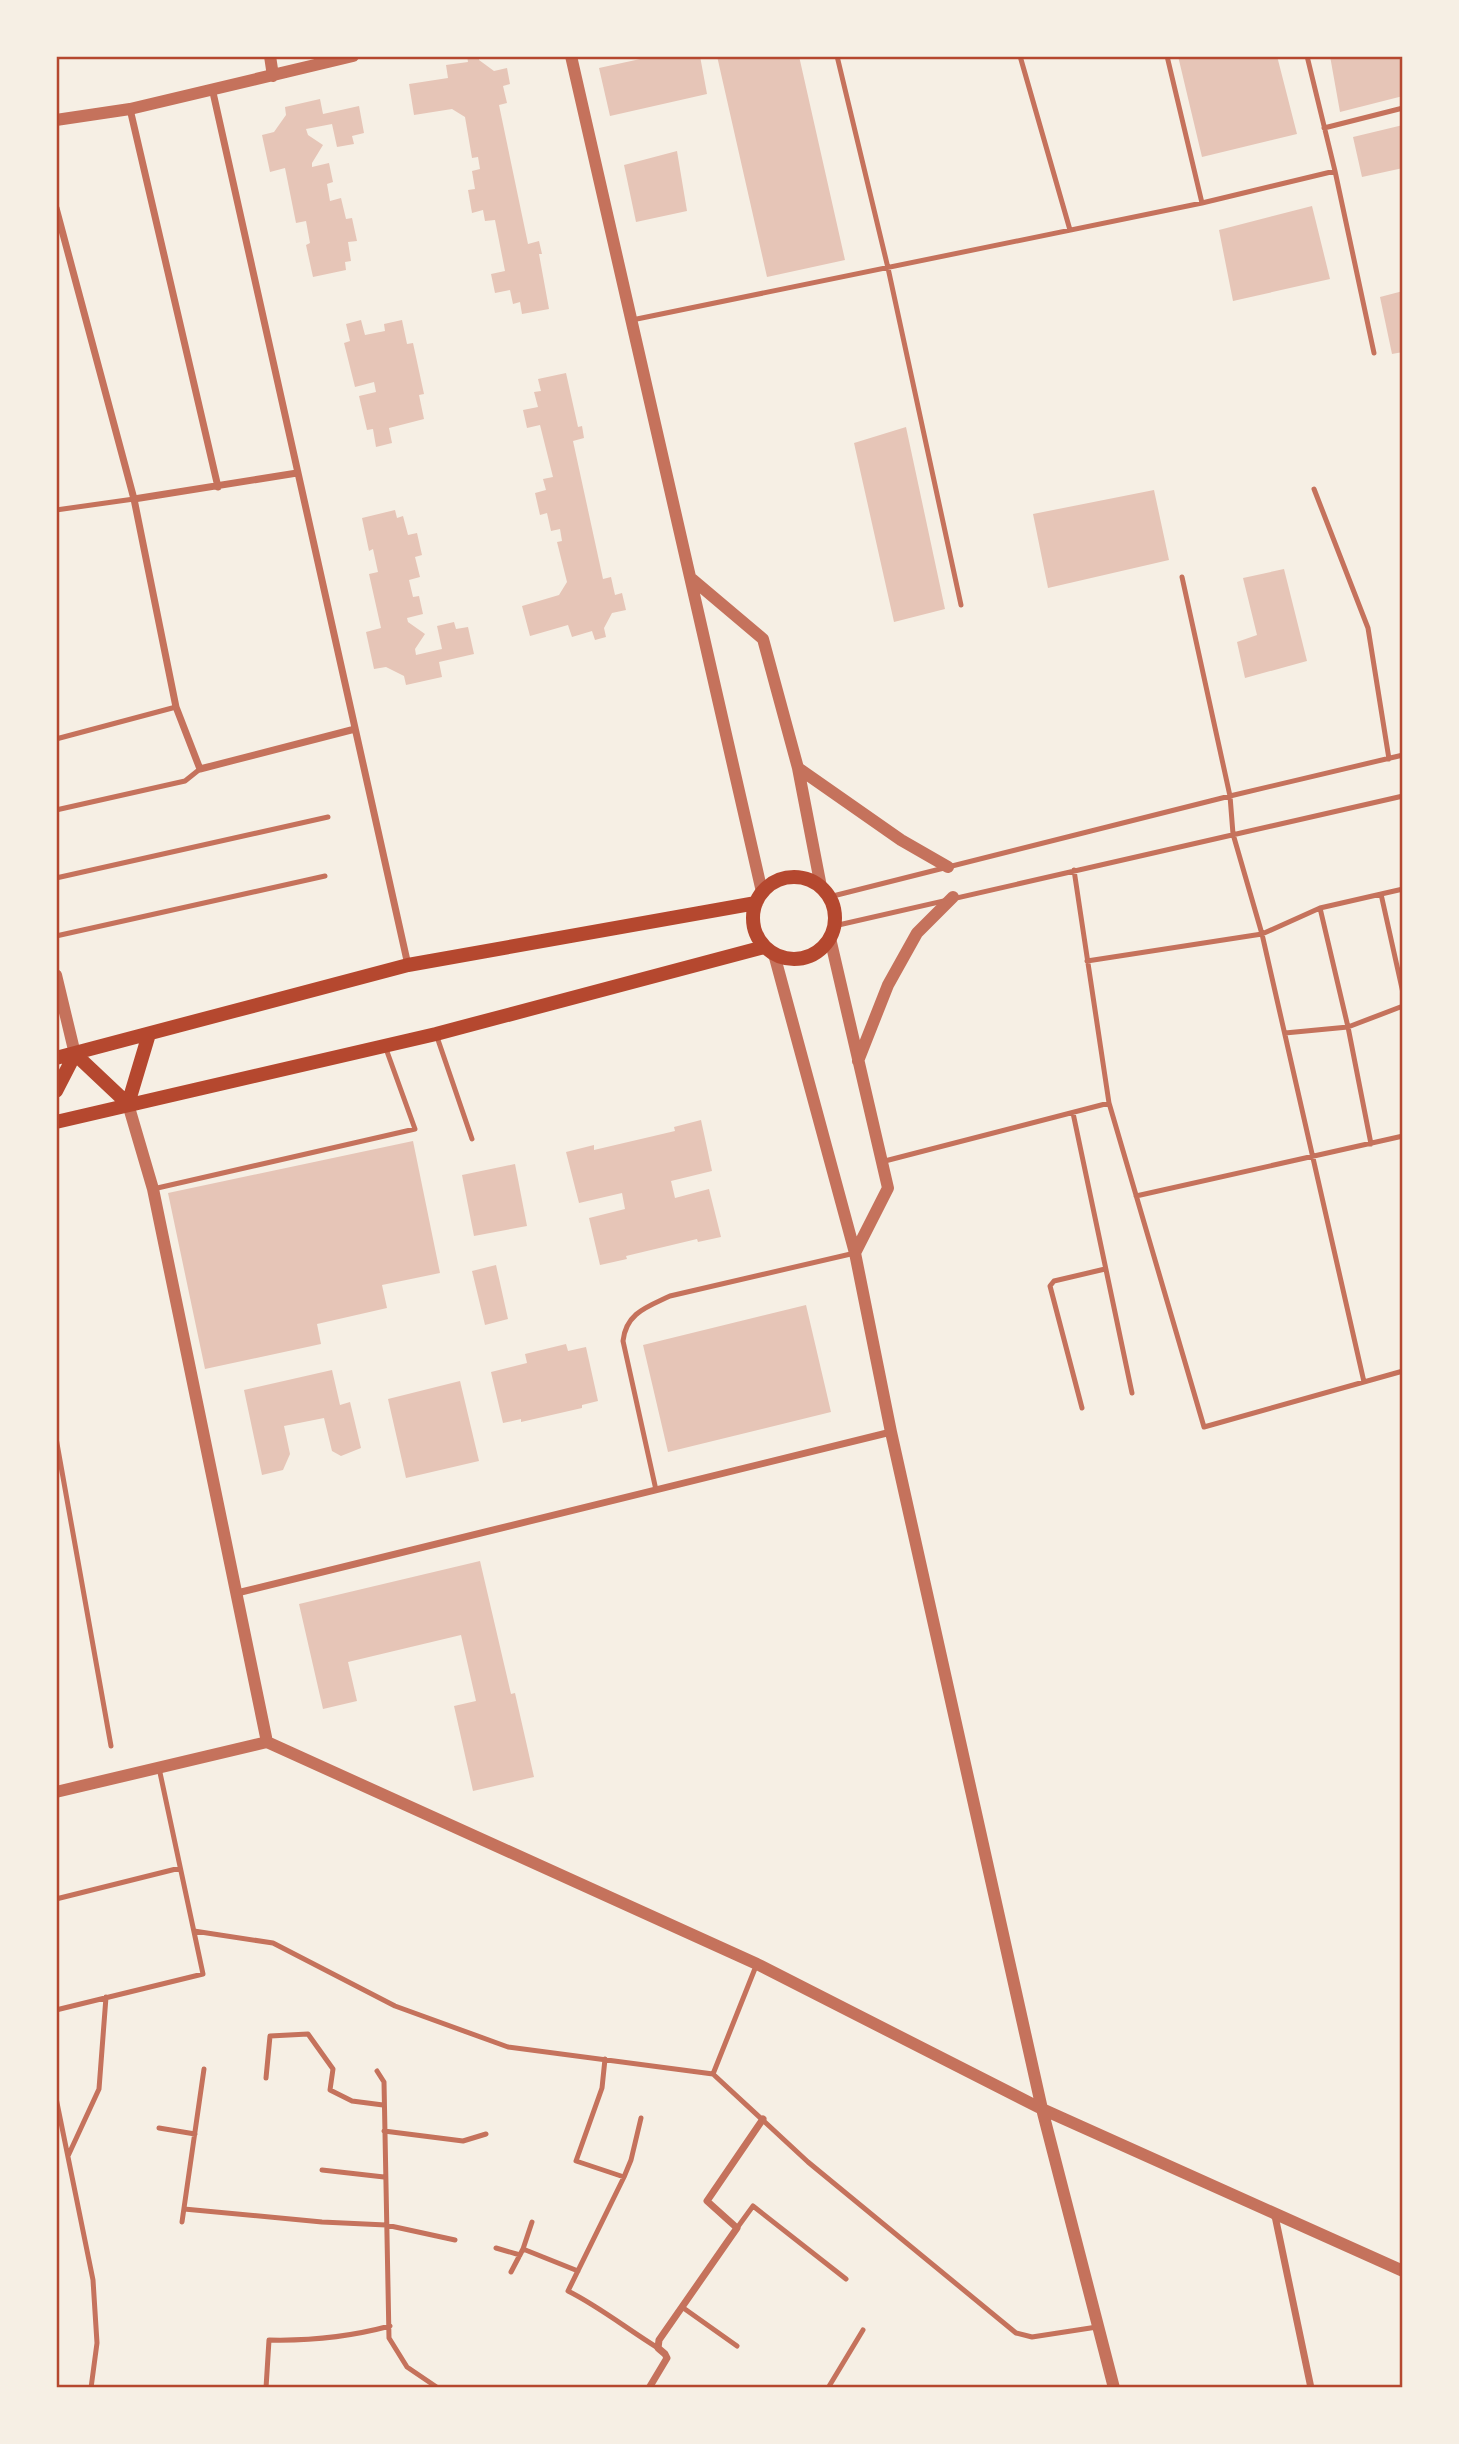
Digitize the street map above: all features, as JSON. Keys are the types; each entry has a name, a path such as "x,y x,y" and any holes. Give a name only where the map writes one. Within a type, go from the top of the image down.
{"main road":[{"path":"795,877 809,880 825,892 834,911 832,932 822,948 799,959 786,958 769,950 754,926 759,897 771,884 795,877"},
{"path":"56,1058 408,965 759,897"},
{"path":"56,1122 436,1034 769,950"},
{"path":"128,1104 149,1034"},
{"path":"56,1091 75,1054"},
{"path":"75,1054 128,1104"}],"street":[{"path":"270,56 273,76"},
{"path":"56,120 130,109 352,56"},
{"path":"571,56 692,579 759,897"},
{"path":"212,89 408,965"},
{"path":"130,109 218,487"},
{"path":"56,208 134,499 176,707 200,769 355,729"},
{"path":"134,499 297,473"},
{"path":"692,579 762,639 798,768 825,892"},
{"path":"798,768 901,840 948,867"},
{"path":"858,1061 888,985 917,933 953,897"},
{"path":"832,932 887,1188 855,1253"},
{"path":"769,950 855,1253 891,1432 1042,2109 1114,2388"},
{"path":"56,975 75,1054"},
{"path":"128,1104 153,1188 267,1742"},
{"path":"237,1593 891,1432"},
{"path":"56,1792 267,1742 757,1964 1042,2109 1275,2216 1403,2271"},
{"path":"649,2388 667,2358 658,2347 659,2340 737,2228 707,2201 763,2119"},
{"path":"1275,2216 1311,2388"}],"lane":[{"path":"837,56 888,268 961,605"},
{"path":"1020,56 1070,230"},
{"path":"1167,56 1202,203"},
{"path":"1307,56 1335,170 1374,353"},
{"path":"1324,128 1403,108"},
{"path":"632,320 1202,203 1335,170"},
{"path":"1314,489 1368,628 1389,759"},
{"path":"56,510 134,499"},
{"path":"1182,577 1230,796 1233,834 1262,933 1364,1382"},
{"path":"56,739 176,707"},
{"path":"825,892 948,867 1403,755"},
{"path":"56,810 185,781 200,769"},
{"path":"832,932 953,897 1403,796"},
{"path":"56,878 328,817"},
{"path":"1074,870 1109,1103 1203,1427 1403,1371"},
{"path":"56,936 325,876"},
{"path":"1087,961 1262,933 1320,908 1403,889"},
{"path":"1381,894 1403,993"},
{"path":"1320,908 1348,1027 1371,1144"},
{"path":"1285,1033 1348,1027 1403,1006"},
{"path":"436,1034 472,1139"},
{"path":"153,1188 415,1129 385,1046"},
{"path":"881,1162 1109,1103"},
{"path":"1073,1113 1132,1393"},
{"path":"1136,1196 1403,1136"},
{"path":"656,1490 623,1341 630,1319 670,1296 855,1253"},
{"path":"1082,1408 1050,1286 1054,1281 1105,1269"},
{"path":"56,1438 111,1746"},
{"path":"56,2010 203,1974 159,1768"},
{"path":"56,1899 180,1868"},
{"path":"194,1931 273,1943 395,2006 508,2047 713,2074 818,2170 1017,2333 1032,2337 1099,2327"},
{"path":"713,2074 757,1964"},
{"path":"68,2156 99,2090 107,1997"},
{"path":"265,2078 270,2036 308,2034 333,2069 330,2090 352,2101 383,2105"},
{"path":"605,2059 602,2088 576,2161 624,2177"},
{"path":"182,2222 204,2069"},
{"path":"377,2071 384,2082 384,2177 390,2338 407,2367 438,2388"},
{"path":"56,2098 93,2280 96,2343 91,2388"},
{"path":"641,2118 624,2177 568,2291 599,2307 628,2330 658,2347"},
{"path":"159,2128 195,2134"},
{"path":"384,2131 463,2140 486,2134"},
{"path":"322,2170 384,2177"},
{"path":"737,2228 753,2206 846,2279"},
{"path":"184,2209 386,2225 455,2240"},
{"path":"512,2272 532,2222"},
{"path":"496,2248 521,2252 578,2272"},
{"path":"682,2306 737,2346"},
{"path":"265,2388 269,2340 311,2341 390,2326"},
{"path":"828,2388 863,2330"}],"building":[{"path":"467,56 479,56 479,60 494,71 507,68 510,84 503,86 507,103 499,105 528,244 539,241 549,309 522,314 520,302 513,304 510,290 495,293 491,274 505,271 495,220 485,221 483,210 472,213 468,190 475,189 472,171 480,169 478,157 472,158 465,117 452,109 414,115 409,84 448,78 446,65 468,62"},
{"path":"654,56 700,56 707,94 610,116 599,68"},
{"path":"717,56 799,56 845,260 767,277"},
{"path":"1178,56 1277,56 1297,134 1202,157"},
{"path":"1330,56 1403,56 1403,96 1340,112"},
{"path":"320,99 323,114 359,106 364,133 352,136 354,144 337,147 332,124 306,129 308,135 323,145 312,167 329,163 333,182 327,184 330,201 341,198 346,219 352,218 357,241 348,242 351,261 345,262 346,270 313,277 306,245 310,243 306,221 296,223 285,168 270,172 262,135 274,132 286,115 285,107"},
{"path":"1403,125 1403,168 1362,177 1353,137"},
{"path":"677,151 687,211 636,222 624,165"},
{"path":"1312,206 1330,279 1233,301 1219,230"},
{"path":"1403,291 1403,352 1392,354 1380,297"},
{"path":"361,320 365,335 385,331 384,324 402,320 407,344 413,343 424,394 419,395 424,419 389,428 392,443 376,447 373,429 367,430 359,396 376,392 374,382 355,387 344,343 350,341 346,324"},
{"path":"566,373 578,427 582,426 584,438 573,441 603,579 611,577 615,595 622,593 626,610 612,613 604,628 606,637 595,640 592,631 572,637 568,625 530,636 522,606 559,595 567,582 557,542 562,541 560,529 551,531 547,513 540,515 535,493 546,490 543,479 553,477 540,425 527,428 523,410 538,407 534,392 541,391 538,379"},
{"path":"906,427 945,609 894,622 854,443"},
{"path":"1154,490 1169,560 1048,588 1033,514"},
{"path":"395,510 397,518 403,516 408,535 417,533 422,555 415,557 420,577 409,580 413,597 419,596 423,614 407,618 408,622 425,634 415,649 416,655 442,649 437,626 454,622 456,629 468,627 474,654 439,662 442,677 406,685 404,676 386,667 374,669 366,632 381,628 369,574 378,572 373,549 369,551 362,518"},
{"path":"1284,569 1307,661 1245,678 1237,642 1257,635 1243,578"},
{"path":"701,1120 712,1171 671,1181 675,1198 709,1189 721,1237 698,1242 697,1239 600,1265 589,1218 625,1209 622,1193 579,1203 566,1152 594,1145 594,1150 675,1131 674,1127"},
{"path":"413,1141 440,1273 382,1285 387,1308 317,1324 321,1344 205,1369 168,1193"},
{"path":"515,1164 527,1226 474,1236 462,1175"},
{"path":"496,1265 508,1319 485,1325 472,1271"},
{"path":"806,1305 831,1412 668,1452 643,1345"},
{"path":"566,1344 568,1351 586,1347 598,1401 582,1405 582,1408 521,1422 521,1419 503,1423 491,1372 527,1363 525,1354"},
{"path":"332,1370 340,1405 350,1402 361,1448 341,1456 332,1451 324,1418 284,1426 290,1454 283,1470 262,1475 244,1390"},
{"path":"460,1381 479,1461 406,1478 388,1399"},
{"path":"480,1561 511,1694 515,1693 534,1777 473,1791 454,1706 476,1701 461,1635 348,1662 357,1701 323,1709 299,1604"}]}
